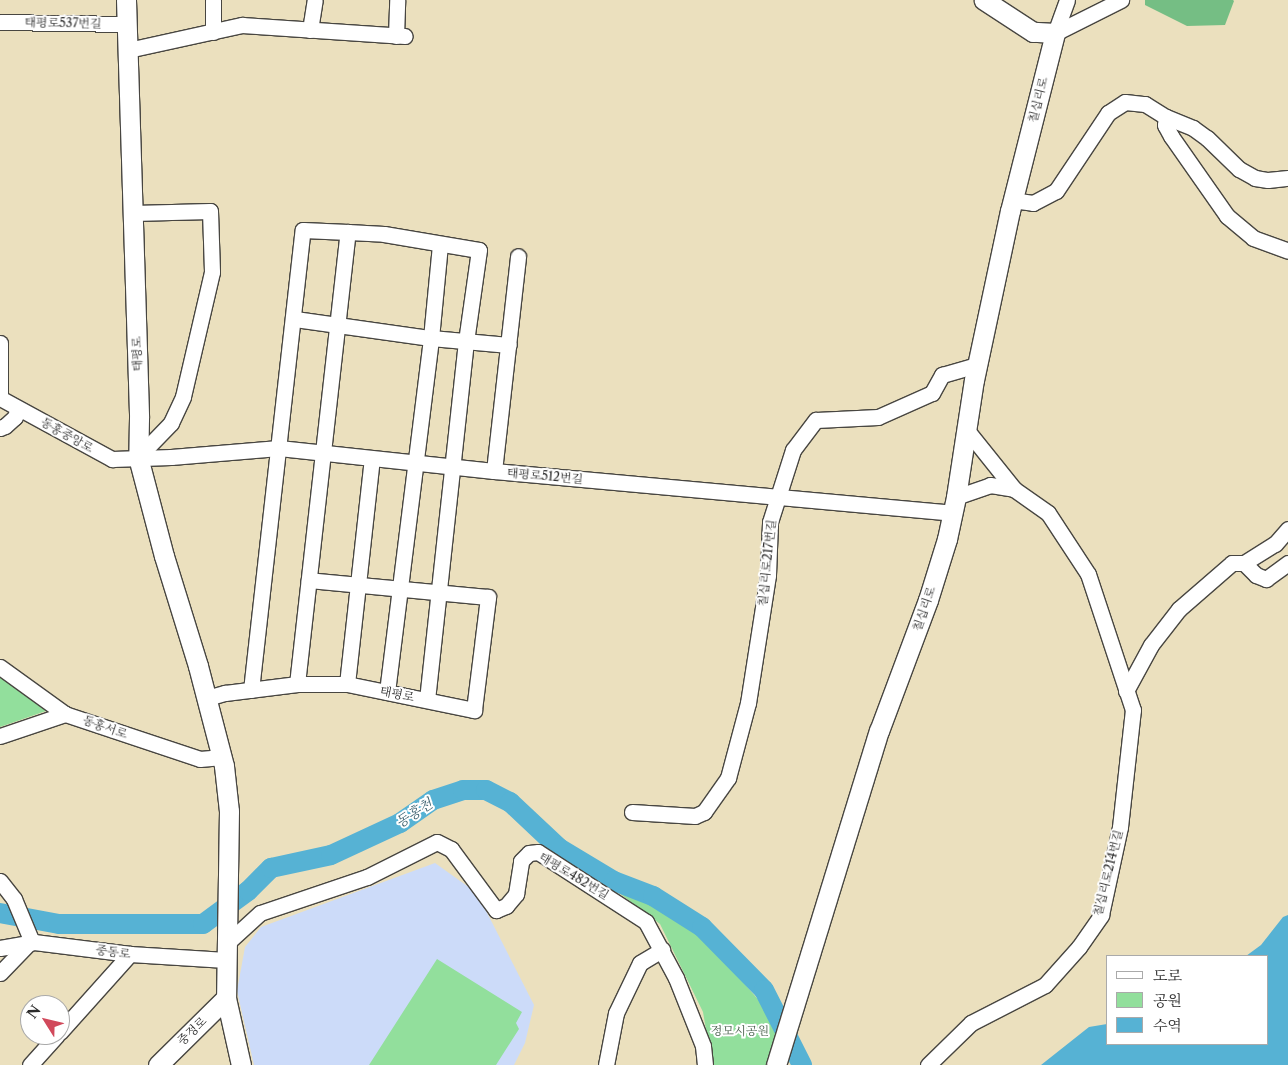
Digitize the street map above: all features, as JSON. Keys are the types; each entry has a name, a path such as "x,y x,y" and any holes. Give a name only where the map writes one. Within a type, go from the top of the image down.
{"main road":[{"name":"태평로","path":"126,0 138,458 164,556 207,698 222,757 229,811 227,947"},
{"path":"984,0 1033,32 1055,32"},
{"name":"칠십리로","path":"777,1061 879,731 928,600 954,505 977,365 1012,200 1055,32"},
{"path":"227,947 226,998 241,1065"},
{"name":"중정로","path":"158,1065 226,998"}],"street":[{"path":"213,0 213,32"},
{"path":"310,30 315,0"},
{"path":"128,50 242,26 400,36 397,0"},
{"name":"칠십리로","path":"1055,32 1067,0"},
{"path":"1055,32 1121,0"},
{"name":"태평로537번길","path":"0,22 127,24"},
{"path":"1012,200 1033,203 1056,190 1099,125 1115,107 1125,102 1135,102 1153,108 1166,117 1193,128 1207,138 1239,169 1254,178 1288,178"},
{"path":"1166,117 1165,125 1170,136 1227,216 1252,238 1288,251"},
{"path":"133,213 210,211 212,272 183,397 171,423 138,458"},
{"path":"251,690 295,319 303,230 384,234 479,250 466,341 427,700"},
{"path":"297,684 348,232"},
{"path":"387,692 431,338 440,244"},
{"path":"494,471 518,256"},
{"path":"295,319 431,338 509,345"},
{"path":"0,343 0,398"},
{"name":"칠십리로217번길","path":"632,812 695,816 704,812 728,778 747,711 768,575 770,522 793,450 816,420 878,416 932,393 942,375 977,365"},
{"name":"동홍중앙로","path":"0,398 112,459 138,458"},
{"path":"0,428 15,417 18,408"},
{"name":"칠십리로214번길","path":"928,1065 971,1023 1046,985 1079,947 1101,915 1120,827 1133,710 1088,574 1048,513 1014,489 966,430"},
{"name":"태평로512번길","path":"138,458 279,448 415,464 779,497 954,505"},
{"path":"346,684 372,458"},
{"path":"954,505 990,486 1014,489"},
{"path":"1126,691 1150,645 1179,609 1232,562 1244,563 1275,544 1288,529"},
{"path":"1244,563 1256,575 1266,579 1288,563"},
{"path":"309,580 438,593"},
{"name":"태평로","path":"207,698 297,684 346,684 474,710 488,597 438,593"},
{"name":"동홍서로","path":"0,667 65,714 200,759 222,757"},
{"path":"0,736 65,714"},
{"name":"태평로482번길","path":"227,947 260,913 367,876 437,842 451,849 496,910 506,906 516,894 521,861 529,853 538,852 646,922 676,978 703,1046 705,1065"},
{"path":"0,881 14,899 31,942 0,974"},
{"name":"중동로","path":"0,948 31,942 130,954 227,947"},
{"path":"606,1065 616,1013 640,963 662,950"},
{"path":"70,1021 130,954"},
{"path":"30,1065 48,1045"}],"shaded area":[{"path":"435,863 477,893 534,1005 525,1043 514,1065 254,1065 237,991 245,947 261,927"}],"green space":[{"path":"1145,0 1234,1 1225,25 1187,26 1145,5"},
{"path":"0,677 46,711 0,727"},
{"name":"정모시공원","path":"569,855 695,927 783,1028 775,1065 712,1065 703,1012 660,924"},
{"path":"437,959 522,1012 516,1023 519,1029 496,1065 369,1065"}],"water":[{"path":"1288,915 1288,1065 1041,1065 1089,1027 1106,1024 1106,1045 1268,1045 1268,955 1247,955 1261,945 1283,917"}],"waterway":[{"name":"동홍천","path":"0,913 59,924 203,924 248,891 271,868 331,855 400,823 433,800 463,790 486,790 510,802 559,848 614,881 653,896 702,927 764,990 802,1065"}]}
